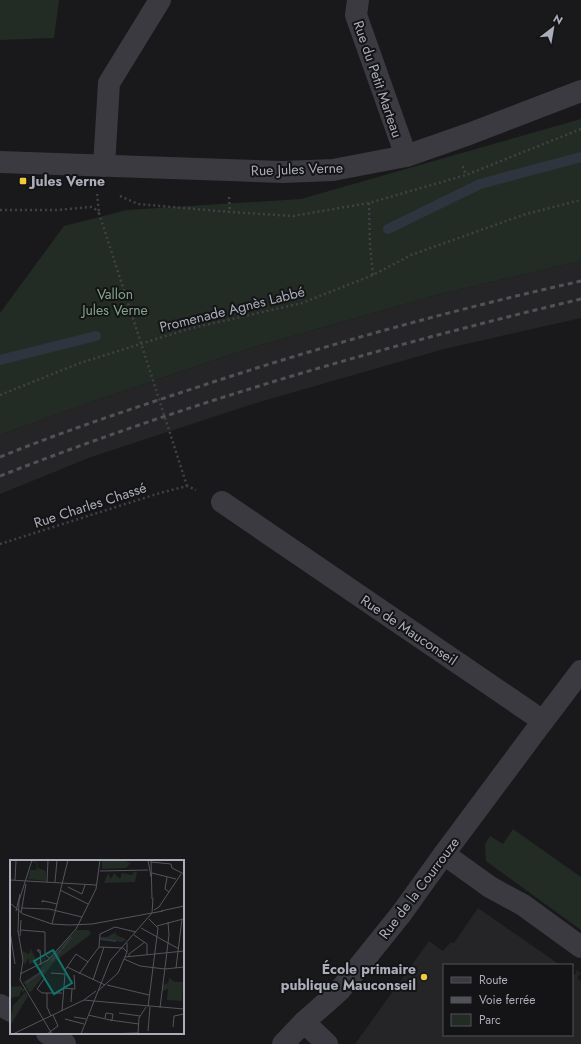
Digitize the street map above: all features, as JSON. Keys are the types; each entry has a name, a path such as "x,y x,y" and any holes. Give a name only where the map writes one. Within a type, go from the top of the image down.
{"street":[{"path":"104,166 109,83 160,0"},
{"name":"Rue du Petit Marteau","path":"358,0 356,15 406,156"},
{"name":"Rue Jules Verne","path":"0,162 283,172 333,170 406,156 469,134 581,91"},
{"name":"Rue de Mauconseil","path":"222,502 543,721"},
{"path":"543,721 581,671"},
{"name":"Rue de la Courrouze","path":"283,1044 304,1022 340,990 401,914 543,721"},
{"path":"444,854 490,887 523,905 581,947"},
{"path":"0,1005 10,1010"},
{"path":"304,1022 327,1044"},
{"path":"49,1034 65,1044"}],"path":[{"path":"113,195 121,196 138,204 293,216 369,204 466,175 581,129"},
{"path":"463,167 466,175"},
{"path":"92,193 98,194 99,213"},
{"name":"Promenade Agnès Labbé","path":"0,395 87,360 188,329 302,303 373,275 410,255 526,214 581,200"},
{"path":"369,204 370,246 373,275"},
{"path":"0,210 57,210 91,207 99,213"},
{"name":"Rue Charles Chassé","path":"0,544 160,493 187,486 99,213"}],"shaded area":[{"path":"581,261 581,318 444,349 256,403 91,457 0,494 0,435 79,406 247,349 440,294"},
{"name":"École primaire publique Mauconseil","path":"478,908 559,964 443,964 443,1036 573,1036 573,974 575,975 577,970 581,973 577,978 581,981 581,1044 355,1044 429,941 443,951 451,942 454,943"}],"green space":[{"path":"0,0 59,0 54,38 0,40"},
{"name":"Vallon Jules Verne","path":"581,119 581,261 440,294 247,349 79,406 0,435 0,313 64,226 127,210 301,199"},
{"path":"513,829 581,877 581,930 486,861 485,844 490,836 503,844"}],"waterway":[{"path":"388,229 480,184 581,157"},
{"path":"0,360 96,336"}],"railway":[{"path":"0,457 131,409 302,354 441,315 581,281"},
{"path":"0,476 143,424 288,377 434,336 581,299"}],"place":[{"name":"Jules Verne","path":"23,181"},
{"name":"École primaire publique Mauconseil","path":"424,977"}]}
